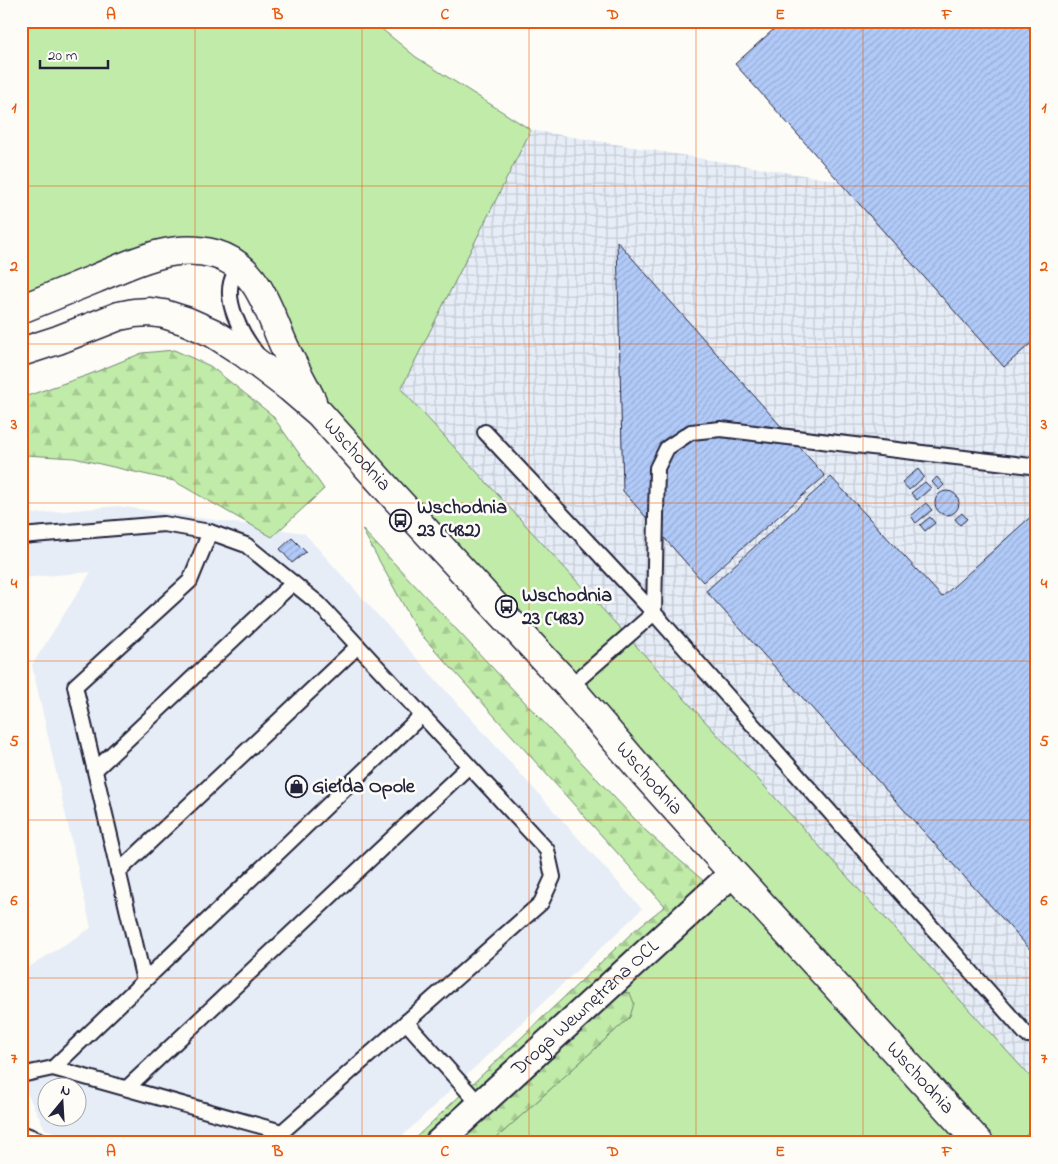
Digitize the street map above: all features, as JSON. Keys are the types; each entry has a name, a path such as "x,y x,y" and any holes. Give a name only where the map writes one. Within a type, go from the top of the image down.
{"street":[{"name":"Wschodnia","path":"21,309 149,257 172,251 188,250 202,251 219,256 237,264 257,286 286,350 319,414"},
{"name":"Wschodnia","path":"21,352 119,316 150,312 186,321 213,333 244,353 273,376 319,414 569,686 733,873 979,1143"},
{"name":"Droga Wewnętrzna OCL","path":"438,1143 733,873"}],"lane":[{"path":"251,279 240,274 234,275 232,279 230,289 234,315 250,345 273,376"},
{"path":"569,686 654,613 657,468 667,448 691,432 721,429 1031,466 1037,461"},
{"path":"485,432 654,613 1027,1035 1037,1035"},
{"path":"21,536 164,524 210,532 246,545 319,604 547,850 553,877 541,903 282,1132 53,1068 21,1075"},
{"path":"144,981 75,686 190,581 210,532"},
{"path":"95,770 293,583"},
{"path":"118,872 358,646"},
{"path":"53,1068 422,715"},
{"path":"127,1088 469,766"},
{"path":"406,1022 480,1105"},
{"path":"21,1133 47,1143"}],"shaded area":[{"path":"531,130 1037,214 1037,1084 401,389"},
{"name":"Giełda Opole","path":"118,506 304,533 642,909 395,1143 82,1143 45,1129 44,1126 88,1126 88,1076 38,1076 38,1115 21,1081 21,972 91,928 32,665 91,572 21,578 21,515"},
{"path":"1037,1126 1037,1143 1017,1143"}],"green space":[{"path":"26,21 372,21 416,57 531,130 401,389 1037,1084 1037,1126 1017,1143 491,1143 630,1017 605,990 733,873 319,413 257,286 202,251 21,309 21,155 23,151"},
{"path":"174,350 210,366 272,415 324,489 272,537 174,481 74,458 26,455 21,457 21,398 88,375 142,353"},
{"path":"362,529 646,831 714,890 606,990 630,993 634,1003 630,1017 491,1143 410,1143 635,930 665,906 417,630"}],"building":[{"path":"783,21 1023,21 1037,37 1037,338 1004,367 735,64"},
{"path":"617,241 825,476 703,582 623,491"},
{"path":"918,469 924,477 909,490 902,482"},
{"path":"831,477 942,597 1037,511 1037,957 706,591"},
{"path":"937,477 944,485 939,490 932,482"},
{"path":"925,482 931,488 917,500 911,493"},
{"path":"947,491 955,495 959,503 955,511 947,515 939,511 935,503 939,495"},
{"path":"926,503 932,510 916,523 911,516"},
{"path":"962,513 967,519 960,525 955,519"},
{"path":"930,517 935,523 925,531 920,525"},
{"path":"292,538 306,552 292,563 280,549"}],"place":[{"name":"Wschodnia 23 (482)","path":"401,520"},
{"name":"Wschodnia 23 (483)","path":"506,607"},
{"name":"Giełda Opole","path":"296,787"}]}
